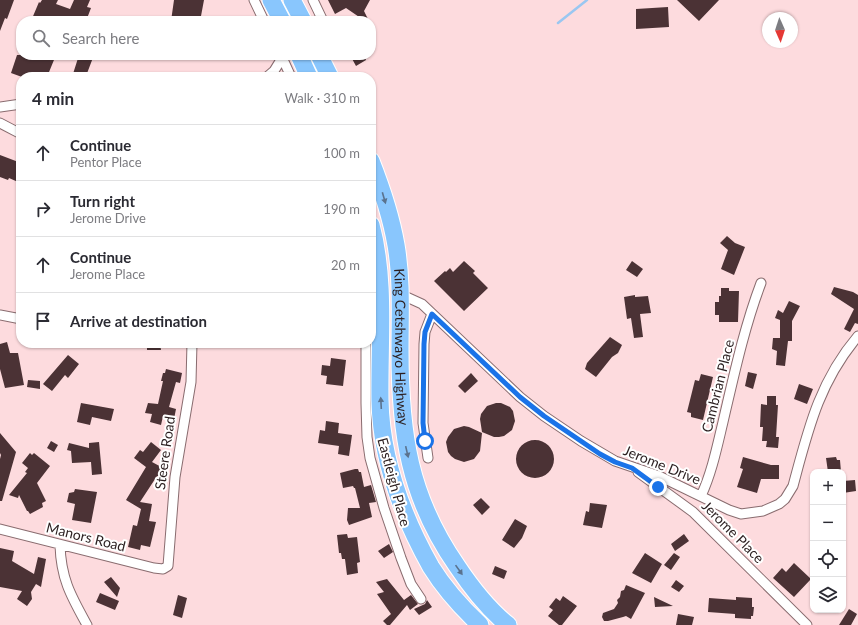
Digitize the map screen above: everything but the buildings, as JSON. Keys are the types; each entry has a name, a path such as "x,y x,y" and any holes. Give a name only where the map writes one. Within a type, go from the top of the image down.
{"highway":[{"path":"271,0 279,16"},
{"path":"292,0 300,16"},
{"path":"291,60 304,72"},
{"path":"322,60 328,72"},
{"name":"King Cetshwayo Highway","path":"376,174 381,185 396,246 400,294 402,424 407,451 419,496 450,557 479,596 508,625"},
{"name":"King Cetshwayo Highway","path":"376,252 380,280 380,402 383,432 396,488 409,521 432,568 455,598 480,625"}],"street":[{"path":"254,0 262,16"},
{"path":"313,0 321,16"},
{"path":"273,72 284,60"},
{"path":"288,60 290,72"},
{"path":"0,107 16,105"},
{"path":"0,124 16,132"},
{"name":"Cambrian Place","path":"701,496 712,466 753,304 761,283"},
{"name":"Jerome Drive","path":"400,294 422,304 520,397 544,416 600,454 615,462 659,476 729,510 741,514 763,512 785,499 793,486 815,409 827,380 858,336"},
{"path":"428,458 423,423 424,344 425,332 432,314"},
{"path":"0,315 16,318"},
{"name":"Steere Road","path":"167,568 170,551 175,477 191,382 192,348"},
{"name":"Eastleigh Place","path":"366,348 367,437 370,458 384,508 401,558 411,584 420,599"},
{"name":"Jerome Place","path":"632,468 693,512 807,625"},
{"name":"Manors Road","path":"0,529 154,568 167,568"},
{"path":"60,545 62,571 65,581 69,592 87,625"}],"waterway":[{"path":"558,23 587,0"}],"route":[{"path":"425,441 423,423 424,344 425,332 432,314 520,397 544,416 600,454 615,462 632,468 658,487"}]}
